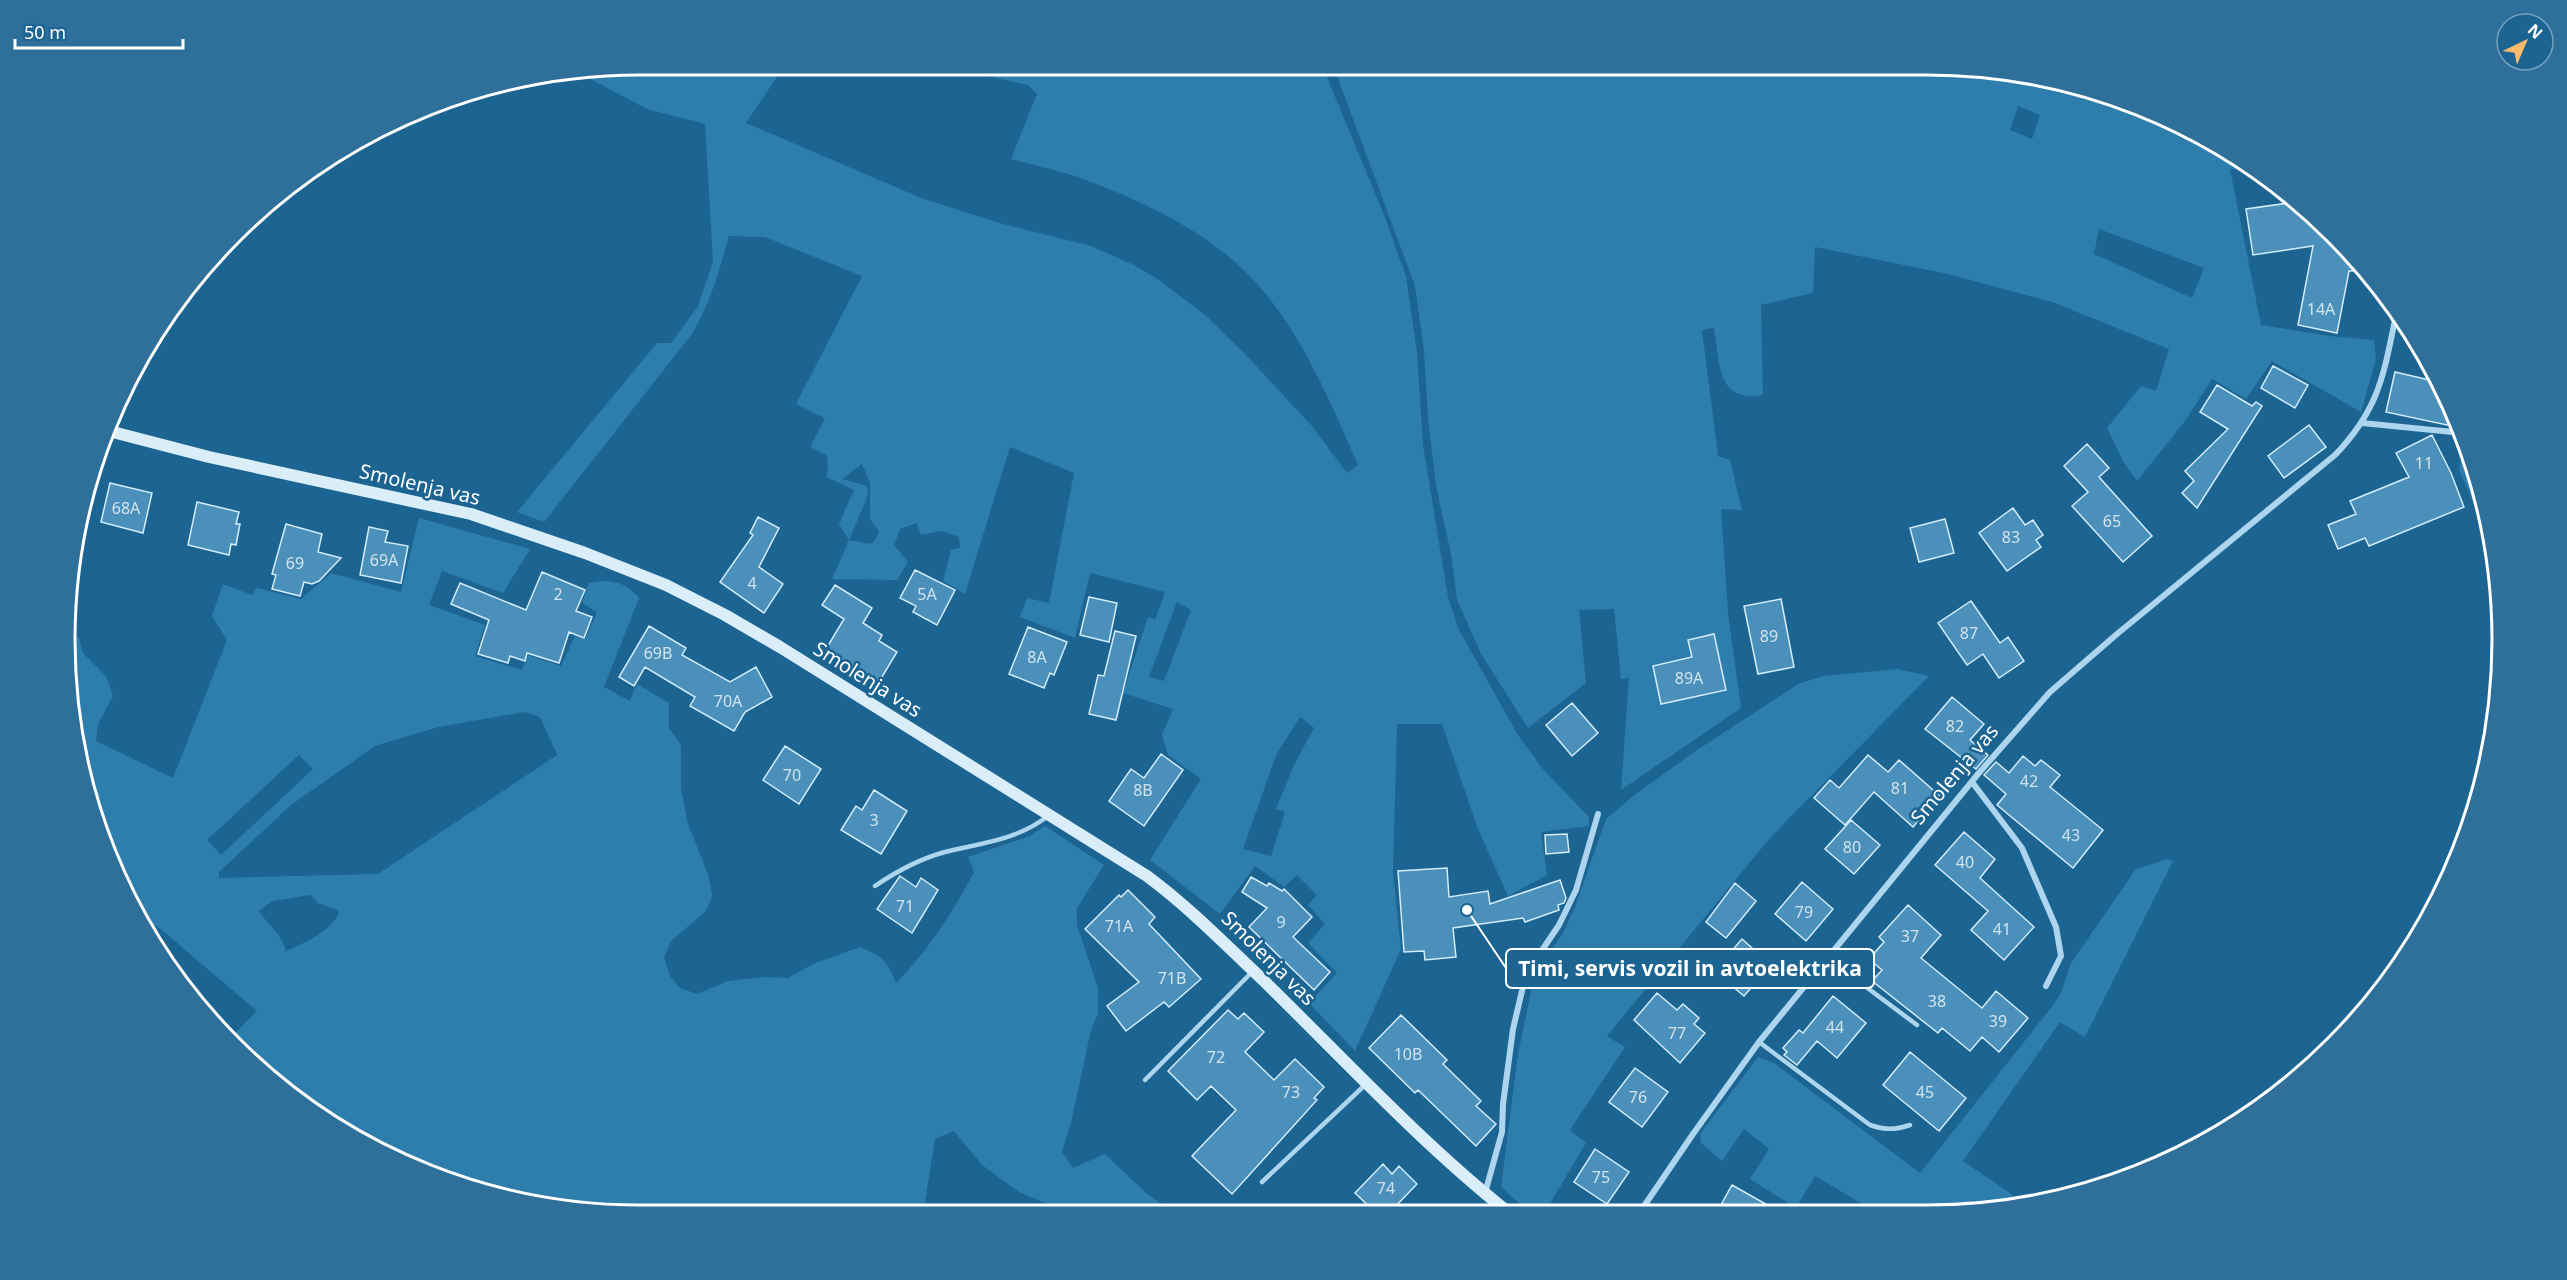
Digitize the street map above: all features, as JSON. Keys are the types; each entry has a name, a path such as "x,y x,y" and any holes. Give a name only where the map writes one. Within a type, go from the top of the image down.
{"main road":[{"name":"Smolenja vas","path":"115,433 208,458 471,514 585,553 666,585 725,615 1148,876 1209,926 1367,1083 1484,1194 1499,1205"}],"street":[{"name":"Smolenja vas","path":"1645,1205 1760,1042 1972,782 2050,692 2355,435 2371,409 2381,383 2394,322"},
{"path":"2362,423 2452,432"},
{"path":"1972,782 2022,848 2056,927 2061,956 2046,986"},
{"path":"1484,1194 1502,1132 1503,1104 1513,1029 1526,974 1559,925 1575,890 1598,814"}],"lane":[{"path":"875,886 904,866 944,852 991,844 1027,830 1049,815"},
{"path":"1822,965 1842,969 1917,1025"},
{"path":"1145,1080 1253,971"},
{"path":"1760,1042 1870,1125 1884,1130 1897,1130 1910,1125"},
{"path":"1262,1182 1367,1083"}],"shaded area":[{"path":"640,75 780,75 746,123 921,198 1003,224 1091,246 1134,265 1159,280 1205,315 1244,353 1312,426 1347,473 1358,465 1306,354 1280,313 1247,273 1206,239 1135,200 1086,180 1011,159 1037,94 1028,85 982,75 1326,75 1384,215 1406,276 1417,352 1423,445 1448,597 1459,630 1518,735 1543,769 1589,817 1589,826 1541,832 1547,875 1508,896 1478,829 1442,724 1397,724 1393,872 1401,949 1355,1051 1309,1003 1337,973 1308,943 1325,924 1308,905 1317,895 1297,875 1284,887 1255,866 1220,914 1150,860 1201,779 1168,755 1162,735 1173,709 1123,693 1148,617 1155,620 1165,592 1090,573 1075,638 1020,617 1027,598 1049,603 1074,473 1010,447 965,594 943,581 951,550 960,548 959,537 942,531 921,535 917,523 900,529 894,545 908,562 897,580 832,579 849,540 839,524 854,490 826,477 827,455 810,447 825,418 796,404 862,276 765,237 729,236 710,298 692,334 544,522 517,512 657,343 671,343 698,306 713,262 705,124 647,109 588,78","holes":["862,464 870,483 870,519 879,532 874,542 870,544 849,540 868,495 867,486 842,479","1177,602 1191,610 1164,681 1149,677","1300,717 1314,728 1294,765 1276,809 1285,812 1271,856 1243,849 1276,755"]},
{"path":"1337,75 1927,75 2001,80 2073,94 2109,105 2177,133 2239,169 2230,169 2261,325 2329,336 2374,340 2376,359 2361,412 2272,361 2246,399 2212,379 2185,421 2137,481 2124,463 2107,428 2141,386 2156,391 2169,349 2052,302 1948,274 1815,247 1813,293 1761,305 1763,395 1748,396 1736,393 1728,386 1720,366 1714,328 1702,330 1718,456 1730,460 1742,510 1721,509 1728,613 1741,708 1621,790 1629,678 1621,679 1614,609 1579,610 1586,683 1528,728 1481,654 1457,600 1451,554 1436,486 1428,418 1424,351 1415,286","holes":["2018,106 2040,115 2032,139 2010,130","2099,229 2204,268 2192,298 2094,254"]},
{"path":"2462,457 2476,509 2459,469"},
{"path":"419,518 530,549 503,593 442,571 429,605 485,625 475,656 522,670 528,655 561,666 575,636 585,639 597,612 582,603 589,583 610,581 617,583 629,588 639,598 604,687 630,701 637,684 669,703 669,728 681,745 681,788 687,821 709,877 712,896 706,911 671,941 664,957 670,976 680,988 697,994 728,981 763,977 788,978 813,964 860,947 883,960 896,983 929,944 966,887 974,872 968,857 1030,836 1045,826 1104,865 1077,908 1077,925 1098,988 1098,1014 1091,1030 1071,1123 1062,1152 1073,1168 1105,1154 1147,1194 1163,1205 1048,1205 1019,1192 982,1165 954,1131 935,1139 924,1205 640,1205 566,1200 494,1186 424,1162 357,1129 296,1088 267,1065 234,1034 257,1011 156,925 154,927 133,890 105,822 94,786 80,714 75,635 79,638 83,653 106,676 113,696 98,724 96,741 173,778 227,640 212,616 223,584 252,595 257,588 301,599 331,573 401,592","holes":["525,712 540,717 557,755 378,874 219,878 219,872 291,805 375,746 438,727","299,755 313,769 221,855 207,840","311,895 318,903 339,911 337,917 325,930 286,951 278,934 259,911 272,901"]},
{"path":"1898,669 1929,676 1769,839 1607,1036 1625,1047 1570,1130 1586,1143 1549,1205 1521,1205 1501,1187 1518,1054 1534,977 1563,933 1575,907 1606,819 1633,796 1697,750 1800,683 1824,676"},
{"path":"2168,859 2173,861 2085,1037 2060,1022 1963,1161 2013,1195 2011,1198 1980,1202 1973,1200 1972,1203 1964,1204 1864,1205 1815,1176 1798,1205 1786,1205 1787,1202 1750,1179 1769,1149 1744,1129 1722,1161 1701,1143 1700,1134 1758,1057 1774,1063 1920,1173 2054,1004 2061,993 2071,963 2136,869"}],"building":[{"path":"2285,203 2327,240 2355,271 2349,271 2337,333 2298,325 2313,246 2253,255 2246,209"},
{"path":"2273,366 2308,385 2295,408 2261,388"},
{"path":"2395,372 2428,380 2450,426 2386,412"},
{"path":"2217,385 2252,406 2256,402 2262,406 2197,508 2182,493 2194,481 2185,471 2228,429 2200,412"},
{"path":"2309,425 2326,447 2284,478 2268,456"},
{"path":"2432,435 2451,473 2464,507 2369,546 2365,538 2338,549 2328,525 2356,514 2350,501 2409,477 2396,453"},
{"path":"2087,444 2109,468 2099,477 2152,536 2123,562 2072,506 2088,492 2064,466"},
{"path":"110,483 152,493 143,533 101,522"},
{"path":"197,502 239,512 236,524 240,524 236,545 231,544 229,555 188,545"},
{"path":"2013,508 2025,525 2033,520 2043,535 2036,540 2041,547 2007,571 1979,533"},
{"path":"758,517 779,528 759,567 783,584 764,613 720,582 753,535 750,533"},
{"path":"1945,519 1954,553 1919,562 1910,528"},
{"path":"286,524 322,534 318,552 341,558 319,581 312,584 304,582 300,596 272,589 276,575 272,574"},
{"path":"369,527 388,531 385,542 408,546 401,583 360,575"},
{"path":"915,570 955,590 937,625 913,612 916,606 900,598"},
{"path":"542,572 585,590 576,611 592,617 584,638 569,632 559,663 527,653 525,661 510,656 508,663 478,654 489,620 451,604 460,583 526,610"},
{"path":"835,585 872,608 863,623 882,635 879,641 897,652 879,682 826,649 844,619 822,605"},
{"path":"1089,597 1117,603 1109,642 1080,635"},
{"path":"1781,599 1794,667 1758,674 1744,606"},
{"path":"1971,601 2000,643 2008,637 2024,661 1999,678 1983,654 1967,665 1938,623"},
{"path":"649,626 686,648 682,655 730,682 756,667 772,697 745,712 734,731 690,706 695,697 645,667 634,686 619,677"},
{"path":"1028,627 1067,642 1054,675 1050,673 1044,688 1009,674"},
{"path":"1115,631 1136,636 1116,720 1089,714 1098,675 1104,676"},
{"path":"1714,634 1726,690 1661,704 1653,666 1692,657 1688,640"},
{"path":"1952,697 1984,724 1970,740 1988,755 1976,769 1925,729"},
{"path":"1572,703 1598,733 1572,756 1546,725"},
{"path":"785,746 821,769 799,804 763,780"},
{"path":"1161,754 1183,770 1144,826 1109,801 1131,769 1144,778"},
{"path":"1868,755 1888,772 1899,760 1940,796 1913,827 1874,792 1845,825 1814,798 1830,780 1839,788"},
{"path":"2023,756 2035,766 2041,760 2060,775 2050,787 2103,830 2073,868 1997,805 2006,794 1984,775 1996,762 2009,773"},
{"path":"874,790 907,811 881,854 841,830 856,806 862,810"},
{"path":"1851,820 1880,845 1854,874 1825,849"},
{"path":"1964,832 1995,859 1980,878 2034,927 2004,960 1971,930 1988,911 1935,865"},
{"path":"1567,834 1569,852 1546,854 1545,835"},
{"path":"1447,868 1449,897 1488,891 1490,904 1560,880 1566,898 1564,903 1558,905 1559,910 1525,922 1523,918 1453,928 1456,957 1425,960 1424,951 1404,952 1398,871"},
{"path":"900,876 916,887 921,878 938,890 912,933 877,909"},
{"path":"1251,877 1267,886 1269,883 1282,891 1284,889 1312,917 1293,937 1330,972 1314,990 1249,927 1267,908 1242,892"},
{"path":"1802,882 1833,909 1806,941 1775,914"},
{"path":"1735,883 1756,901 1726,938 1706,922"},
{"path":"1128,890 1155,917 1149,924 1201,979 1169,1007 1164,1002 1126,1031 1107,1006 1139,982 1085,929 1119,895 1121,897"},
{"path":"1908,905 1941,935 1921,958 1982,1008 1996,991 2028,1018 1999,1052 1982,1037 1970,1051 1942,1028 1938,1033 1872,981 1882,970 1869,959 1884,942 1879,937"},
{"path":"1742,939 1771,965 1744,996 1714,971"},
{"path":"1657,993 1677,1010 1683,1004 1699,1018 1694,1024 1705,1033 1680,1063 1634,1020"},
{"path":"1833,996 1866,1023 1837,1058 1817,1041 1797,1065 1784,1055 1787,1052 1783,1048 1799,1030 1803,1033"},
{"path":"1228,1010 1238,1019 1244,1013 1264,1032 1245,1052 1274,1080 1295,1059 1324,1087 1314,1098 1317,1100 1232,1194 1192,1156 1236,1110 1211,1086 1197,1100 1168,1071"},
{"path":"1401,1015 1447,1060 1443,1064 1481,1101 1476,1106 1496,1124 1476,1146 1418,1090 1415,1093 1369,1048"},
{"path":"1910,1052 1966,1098 1939,1131 1883,1085"},
{"path":"1635,1068 1668,1092 1642,1127 1609,1102"},
{"path":"1595,1149 1629,1172 1607,1204 1574,1182"},
{"path":"1383,1164 1392,1174 1399,1166 1417,1184 1397,1205 1368,1205 1355,1193"},
{"path":"1732,1185 1767,1205 1721,1205"}],"place":[{"name":"Timi, servis vozil in avtoelektrika","path":"1467,910"}]}
